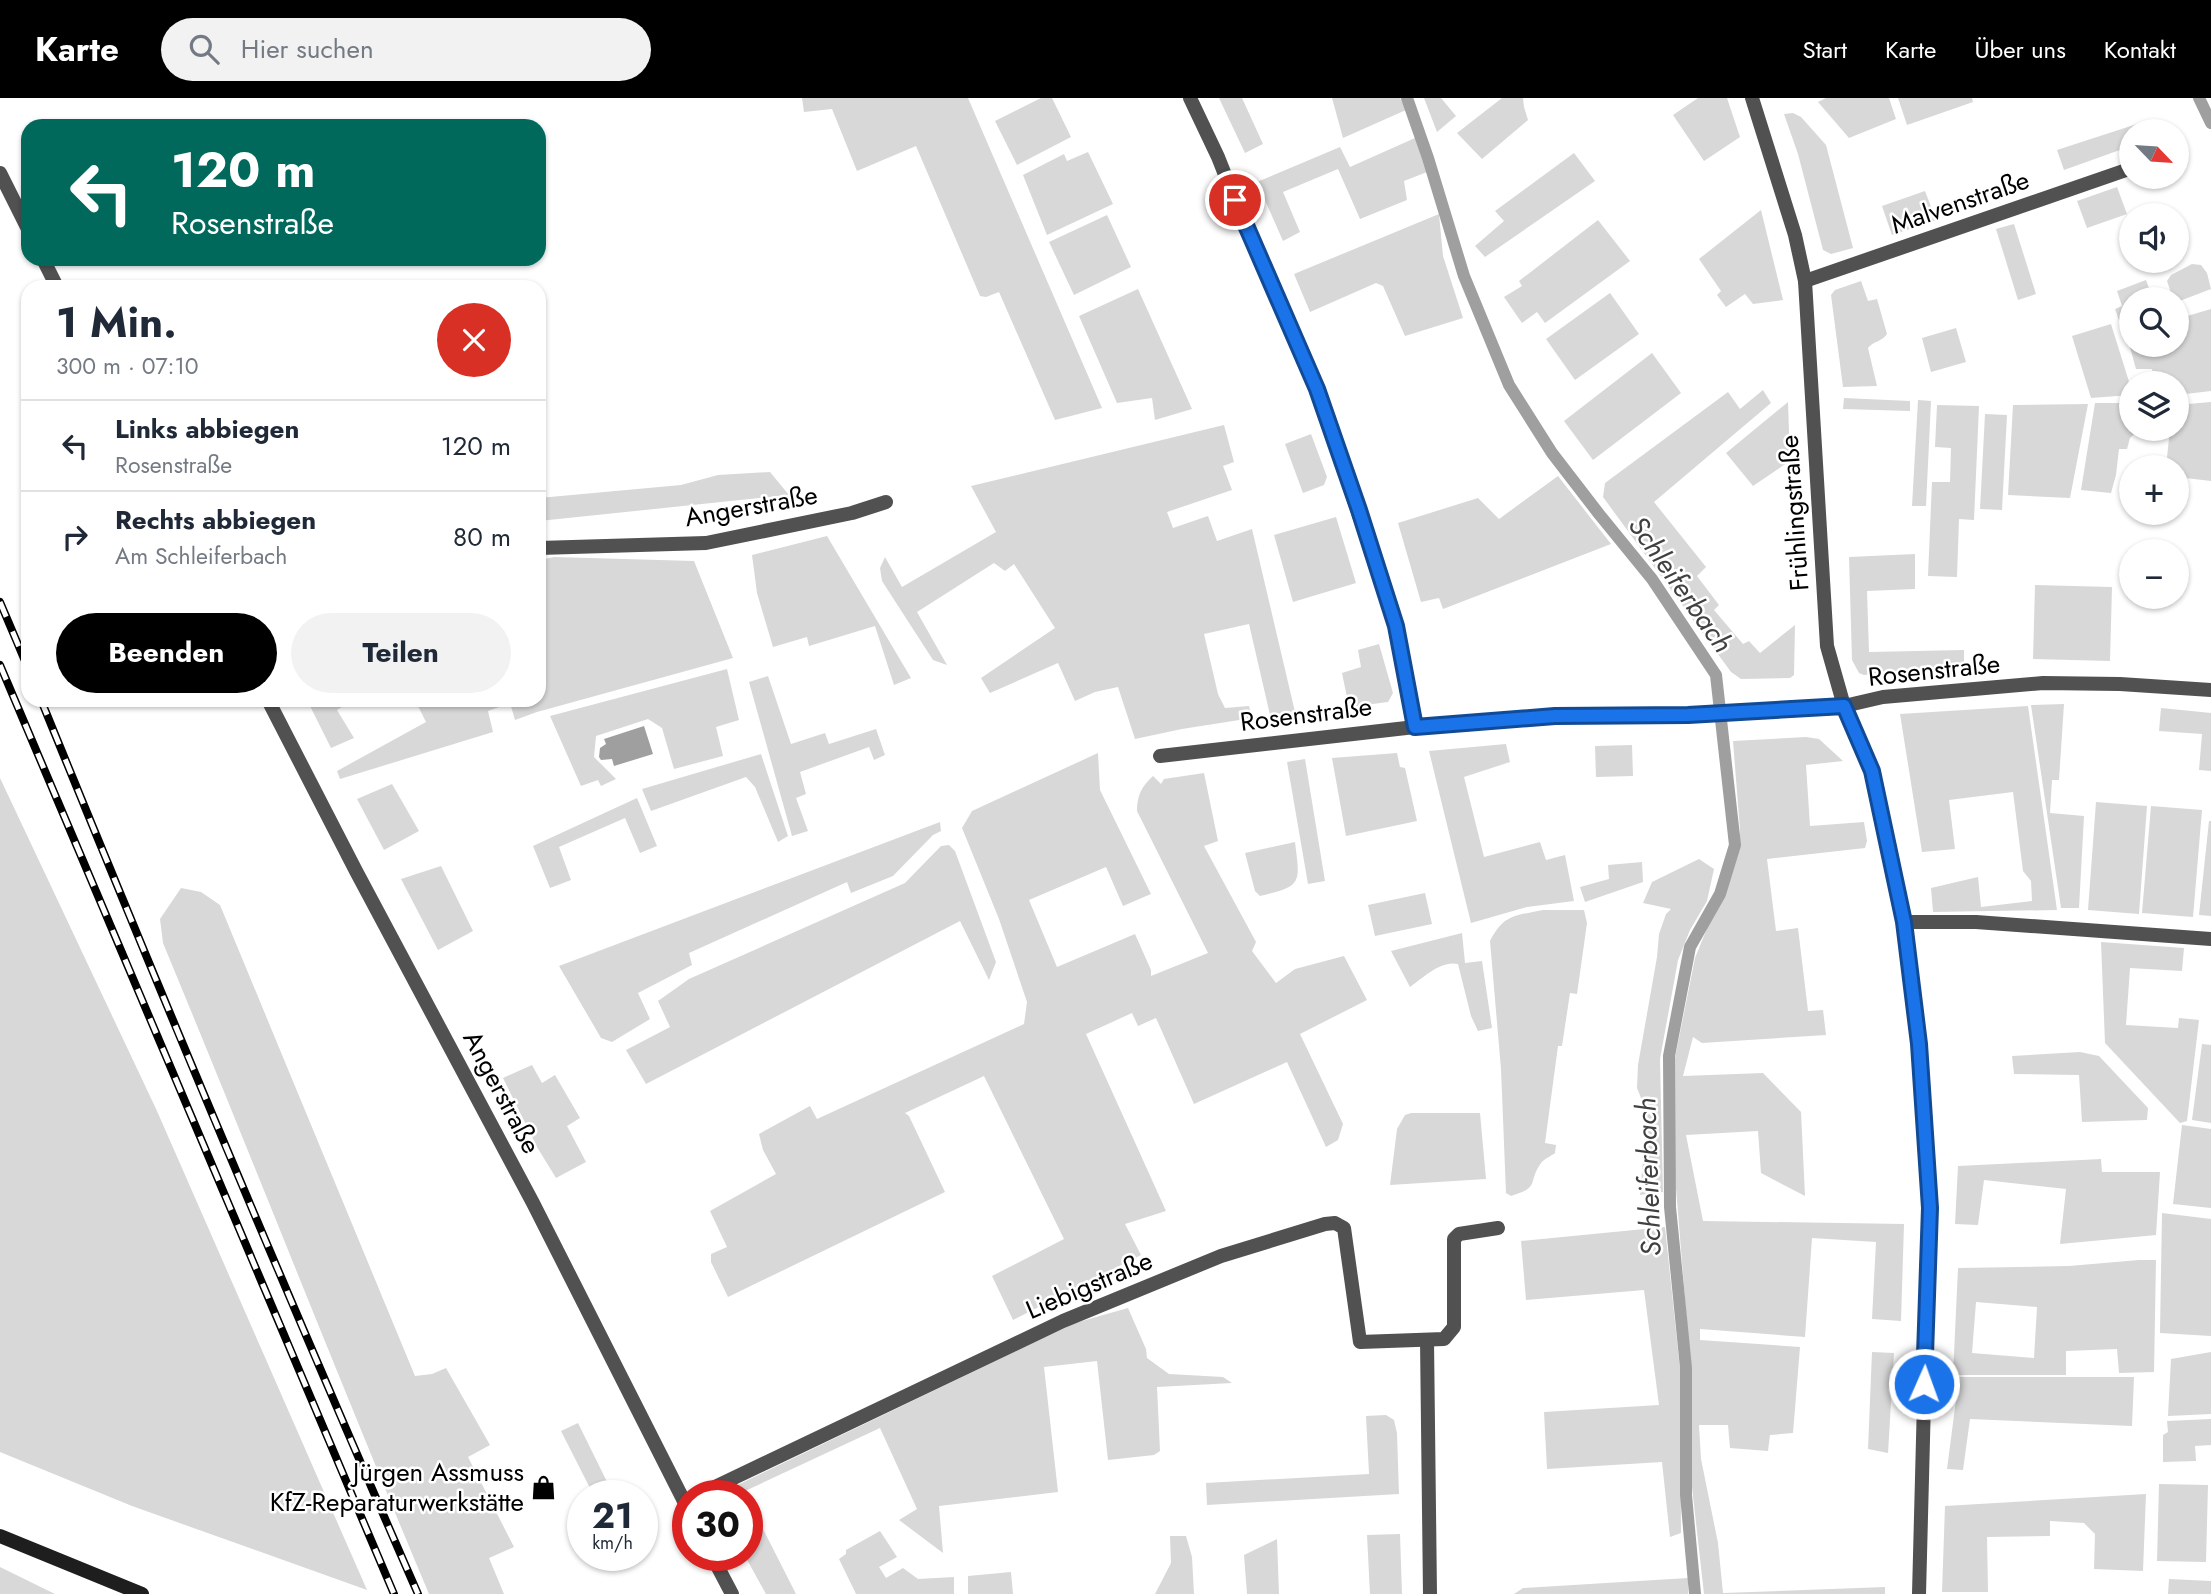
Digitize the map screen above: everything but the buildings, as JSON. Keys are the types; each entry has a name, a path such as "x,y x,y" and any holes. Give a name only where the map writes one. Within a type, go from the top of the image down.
{"main road":[{"path":"0,1536 142,1594"}],"street":[{"path":"1190,98 1317,389 1396,626 1415,727"},
{"name":"Frühlingstraße","path":"1752,98 1795,235 1805,281 1827,646 1844,706 1872,771 1904,922 1921,1065 1930,1208 1919,1594"},
{"name":"Malvenstraße","path":"1805,281 2119,172"},
{"path":"0,173 21,215"},
{"name":"Angerstraße","path":"546,548 706,543 852,513 886,502"},
{"name":"Rosenstraße","path":"1160,756 1415,727 1555,716 1688,715 1844,706 1883,696 2043,683 2120,684 2211,690"},
{"name":"Angerstraße","path":"272,707 678,1480"},
{"path":"1904,922 1976,922 2210,938"},
{"name":"Liebigstraße","path":"734,1480 1063,1321 1221,1256 1335,1223 1344,1228 1360,1342 1444,1339 1454,1327 1454,1239 1459,1234 1498,1228"},
{"path":"1427,1340 1430,1594"},
{"path":"720,1571 732,1594"}],"shaded area":[{"path":"802,98 968,98 1102,408 1055,420 999,292 986,297 980,296 916,146 857,171 832,109 804,112"},
{"path":"1041,98 1052,98 1071,137 1017,165 995,121"},
{"path":"1219,98 1242,98 1263,144 1245,153"},
{"path":"1332,98 1400,98 1406,110 1343,138"},
{"path":"1424,98 1441,98 1456,116 1437,132"},
{"path":"1502,98 1523,98 1528,120 1482,159 1457,133"},
{"path":"1698,98 1727,98 1740,137 1704,161 1673,115"},
{"path":"1826,98 1889,98 1896,119 1849,138 1818,102"},
{"path":"1898,98 1972,98 1973,102 1907,125"},
{"path":"1793,113 1801,117 1826,145 1853,248 1831,254 1823,250 1798,154 1784,114"},
{"path":"2119,130 2119,150 2064,170 2057,150"},
{"path":"1415,138 1427,172 1404,181 1407,200 1360,219 1338,169 1283,192 1300,232 1283,241 1257,182 1340,147 1350,167"},
{"path":"1088,152 1113,204 1047,235 1023,175 1064,154 1067,161"},
{"path":"1574,153 1595,181 1485,257 1475,246 1504,221 1495,211"},
{"path":"2117,187 2123,203 2119,203 2119,217 2087,228 2077,201"},
{"path":"1925,191 1936,220 1892,235 1882,206"},
{"path":"1761,210 1783,300 1753,304 1745,294 1726,307 1717,295 1721,291 1699,259"},
{"path":"1439,214 1443,256 1463,318 1405,336 1383,286 1376,283 1310,312 1294,274"},
{"path":"1107,215 1131,267 1074,295 1049,242"},
{"path":"1598,220 1630,261 1545,323 1537,312 1522,323 1504,297 1522,286 1519,281"},
{"path":"2014,224 2036,294 2018,300 1996,229"},
{"path":"2201,265 2207,273 2211,289 2189,297 2189,287 2169,287 2167,281 2171,275 2189,273 2189,266"},
{"path":"2146,280 2149,287 2128,287"},
{"path":"1861,281 1868,301 1877,299 1887,334 1868,348 1877,386 1843,387 1831,295 1835,290"},
{"path":"1138,289 1192,409 1155,420 1152,398 1117,403 1079,316"},
{"path":"1610,293 1639,334 1575,380 1546,339"},
{"path":"2211,309 2211,391 2189,394 2189,371 2136,369 2133,357 2189,357 2189,315"},
{"path":"2111,324 2119,357 2126,371 2119,371 2119,396 2091,398 2072,336"},
{"path":"1956,328 1966,362 1931,372 1922,338"},
{"path":"1652,353 1681,393 1593,460 1564,421"},
{"path":"1763,390 1771,403 1654,502 1706,567 1697,576 1719,605 1714,610 1743,644 1749,641 1760,653 1795,625 1794,675 1790,678 1741,679 1731,672 1603,497 1605,483 1728,392 1740,409"},
{"path":"1844,398 1910,401 1910,411 1843,409"},
{"path":"1918,400 1931,401 1926,506 1912,506"},
{"path":"1788,402 1790,461 1753,486 1726,453"},
{"path":"2211,402 2211,481 2189,478 2189,455 2167,455 2169,441 2189,441 2189,404"},
{"path":"2095,403 2119,403 2119,441 2129,441 2127,449 2119,449 2111,493 2081,490"},
{"path":"2088,404 2070,498 2008,495 2013,405"},
{"path":"1937,405 1979,406 1974,520 1959,519 1957,577 1928,576 1932,482 1950,482 1951,448 1935,447"},
{"path":"1985,414 2007,415 2002,510 1980,509"},
{"path":"1224,425 1234,462 1223,466 1232,490 1167,512 1173,528 1208,516 1217,541 1252,529 1295,712 1270,715 1249,624 1204,634 1218,694 1225,708 1249,706 1252,718 1135,739 1118,687 1095,692 1075,701 1058,663 990,693 981,678 1055,628 1014,564 1005,571 994,563 917,612 947,665 933,660 882,581 880,568 885,557 902,587 996,532 971,486"},
{"path":"1311,434 1327,477 1324,485 1303,493 1285,444"},
{"path":"770,472 789,495 546,520 546,497 681,485 718,475"},
{"path":"1558,476 1611,544 1443,609 1439,598 1421,602 1398,523 1478,498 1499,519"},
{"path":"1336,517 1356,583 1293,602 1274,535"},
{"path":"827,536 911,678 894,685 875,626 809,646 807,637 773,647 757,593 752,555"},
{"path":"1915,554 1915,589 1867,591 1869,652 1964,650 1964,664 1864,675 1859,673 1852,660 1849,557"},
{"path":"546,559 694,561 733,658 515,720 511,707 546,707"},
{"path":"2035,585 2112,587 2110,661 2033,659"},
{"path":"1379,644 1393,693 1388,702 1349,707 1342,673 1361,667 1358,650"},
{"path":"727,669 739,720 716,727 723,756 674,769 662,728 648,719 596,736 594,757 616,779 601,786 598,780 581,786 550,716"},
{"path":"768,676 791,744 825,733 829,744 876,729 885,755 874,760 869,747 800,772 806,794 796,798 808,831 792,836 749,682"},
{"path":"2064,704 2059,780 2052,780 2050,813 2084,816 2079,908 2061,908 2031,705"},
{"path":"2028,706 2057,910 1933,912 1931,888 1978,877 1981,907 2032,901 2031,881 2023,871 2013,792 1949,800 1955,849 1922,852 1900,714"},
{"path":"310,707 342,707 337,710 354,738 331,748"},
{"path":"418,707 499,707 488,711 493,732 340,779 337,771 426,722"},
{"path":"2161,708 2211,713 2211,771 2199,770 2202,734 2159,731"},
{"path":"644,726 653,754 614,766 612,759 601,760 600,748 606,744 604,739"},
{"path":"1806,737 1819,739 1843,761 1806,765 1810,826 1864,822 1867,841 1865,848 1767,859 1776,931 1798,928 1808,1011 1823,1010 1826,1035 1702,1043 1693,1037 1683,1076 1763,1073 1801,1112 1805,1196 1761,1173 1758,1131 1686,1135 1703,1221 1904,1224 1901,1321 1872,1319 1876,1242 1812,1238 1805,1337 1700,1329 1700,1340 1800,1347 1793,1433 1770,1435 1768,1451 1730,1448 1728,1425 1699,1425 1701,1459 1718,1543 1723,1593 1885,1587 1885,1594 1704,1594 1691,1478 1691,1373 1675,1176 1673,1068 1695,958 1738,852 1740,830 1733,741"},
{"path":"1506,744 1510,762 1464,777 1484,857 1540,842 1546,860 1565,855 1574,901 1527,907 1471,923 1429,751"},
{"path":"1632,745 1633,776 1596,777 1595,746"},
{"path":"1098,753 1100,790 1151,894 1123,906 1106,867 1029,900 1057,967 1135,934 1151,970 1151,976 1208,953 1137,811 1141,791 1153,776 1161,784 1164,779 1204,773 1218,841 1204,846 1256,942 1252,951 1276,983 1295,969 1344,956 1367,1000 1300,1034 1343,1124 1338,1140 1326,1147 1287,1062 1194,1104 1156,1018 1138,1026 1132,1013 1086,1034 1166,1211 1125,1224 1141,1255 1013,1320 992,1276 1064,1239 984,1076 905,1113 909,1116 945,1192 728,1297 711,1262 711,1254 727,1247 710,1211 776,1174 763,1150 759,1134 810,1106 817,1119 1024,1024 1027,1002 999,919 962,828 972,811"},
{"path":"1397,753 1400,767 1405,768 1417,821 1346,836 1332,758"},
{"path":"761,754 788,836 778,842 755,787 746,777 651,811 642,789"},
{"path":"1305,759 1325,881 1308,884 1287,762"},
{"path":"0,778 157,1111 367,1590 132,1506 0,1452"},
{"path":"392,784 419,831 384,850 357,799"},
{"path":"637,798 657,846 640,853 625,818 559,847 571,880 550,888 533,846"},
{"path":"2096,802 2147,806 2139,914 2088,910"},
{"path":"2151,806 2202,810 2193,917 2142,913"},
{"path":"2211,821 2211,916 2199,915"},
{"path":"940,822 941,831 933,835 893,876 851,893 847,882 689,953 692,965 638,993 650,1019 612,1042 601,1038 559,966"},
{"path":"1295,842 1298,866 1296,881 1284,889 1260,896 1255,891 1245,853"},
{"path":"949,845 955,851 996,962 989,980 960,921 646,1084 626,1050 670,1027 658,1001 689,979 905,883 941,846"},
{"path":"1699,859 1714,869 1707,901 1690,930 1678,960 1660,1059 1663,1192 1640,1195 1647,1113 1637,1088 1638,1065 1659,934 1666,914 1671,909 1643,903 1652,882"},
{"path":"1642,862 1643,882 1585,902 1580,887 1609,879 1608,865"},
{"path":"441,866 473,931 438,950 401,879"},
{"path":"181,888 201,892 220,905 415,1376 432,1374 446,1368 490,1445 468,1457 514,1547 489,1558 504,1594 429,1594 163,943 160,919"},
{"path":"1425,893 1432,924 1375,936 1368,905"},
{"path":"1543,910 1584,910 1587,923 1577,994 1570,993 1562,1046 1558,1046 1545,1143 1556,1145 1555,1153 1541,1163 1530,1187 1511,1196 1506,1193 1501,1069 1490,941 1500,926 1511,918"},
{"path":"1462,933 1465,963 1482,961 1492,1028 1478,1031 1471,1016 1458,964 1445,964 1410,987 1391,951"},
{"path":"2101,942 2184,948 2182,971 2130,968 2126,1025 2178,1028 2179,1018 2199,1020 2187,1121 2180,1123 2105,1043"},
{"path":"2202,1044 2211,1045 2211,1123 2192,1120"},
{"path":"2080,1052 2099,1056 2148,1108 2147,1120 2082,1122 2079,1075 2014,1074 2012,1056"},
{"path":"532,1065 542,1083 555,1075 580,1118 567,1126 586,1162 556,1178 537,1147 503,1078"},
{"path":"1480,1113 1486,1179 1390,1185 1397,1129 1405,1115"},
{"path":"2182,1125 2211,1129 2211,1208 2173,1204"},
{"path":"2101,1159 2102,1172 2160,1172 2156,1235 2060,1244 2066,1189 1984,1180 1978,1225 1955,1224 1958,1166"},
{"path":"2162,1213 2211,1219 2211,1336 2160,1333"},
{"path":"1665,1227 1680,1369 1681,1533 1670,1537 1662,1462 1547,1469 1544,1412 1659,1405 1644,1290 1526,1300 1521,1241"},
{"path":"2156,1260 2154,1372 2119,1373 2117,1349 2066,1351 2066,1375 1953,1375 1958,1268 2069,1266","holes":["1976,1302 2037,1307 2034,1358 1972,1353"]},
{"path":"1128,1308 1146,1349 1147,1358 1169,1374 1223,1377 1232,1383 1157,1387 1160,1451 1154,1455 1108,1460 1097,1361 1044,1367 1058,1492 939,1506 943,1553 899,1520 917,1509 880,1428 763,1483 763,1480 748,1480 1075,1323"},
{"path":"1872,1352 1894,1353 1888,1453 1868,1449"},
{"path":"2211,1352 2211,1414 2168,1416 2171,1359"},
{"path":"1959,1377 2134,1377 2132,1426 1970,1419 1963,1470 1947,1469"},
{"path":"1386,1415 1394,1420 1397,1433 1399,1494 1207,1505 1206,1483 1369,1474 1366,1416"},
{"path":"2211,1419 2211,1445 2195,1446 2196,1461 2163,1462 2163,1435 2168,1432 2167,1421"},
{"path":"578,1423 606,1480 586,1480 561,1431"},
{"path":"2159,1484 2208,1485 2206,1562 2157,1561"},
{"path":"2146,1494 2143,1571 2094,1569 2095,1534 2084,1523 2050,1521 2050,1536 1987,1537 1988,1592 1942,1592 1945,1506"},
{"path":"763,1529 796,1594 766,1594 753,1571 763,1571"},
{"path":"880,1531 897,1557 879,1567 886,1578 903,1568 918,1579 954,1577 954,1594 856,1594 839,1559 846,1554 846,1550"},
{"path":"1400,1534 1402,1594 1370,1594 1367,1535"},
{"path":"1170,1536 1186,1536 1192,1557 1194,1594 1155,1594 1171,1563"},
{"path":"1277,1539 1279,1594 1247,1594 1244,1555"},
{"path":"0,1567 55,1594 0,1594"},
{"path":"1011,1572 1013,1594 968,1594 968,1576"},
{"path":"1688,1578 1688,1594 1514,1594 1523,1588"},
{"path":"2169,1579 2211,1581 2211,1594 2168,1594"}],"waterway":[{"name":"Schleiferbach","path":"1407,98 1464,276 1509,385 1552,453 1652,579 1716,675 1735,845 1720,894 1690,947 1669,1056 1670,1207 1686,1368 1686,1495 1695,1594"},
{"path":"2199,98 2211,123"}],"railway":[{"path":"0,602 21,652"},
{"path":"0,665 394,1594"},
{"path":"44,707 321,1371 418,1594"}],"place":[{"name":"Jürgen Assmuss KfZ-Reparaturwerkstätte","path":"544,1487"}],"route":[{"path":"1235,200 1317,389 1359,510 1396,626 1415,727 1555,716 1688,715 1844,706 1872,771 1904,922 1919,1044 1930,1208 1924,1384"}]}
